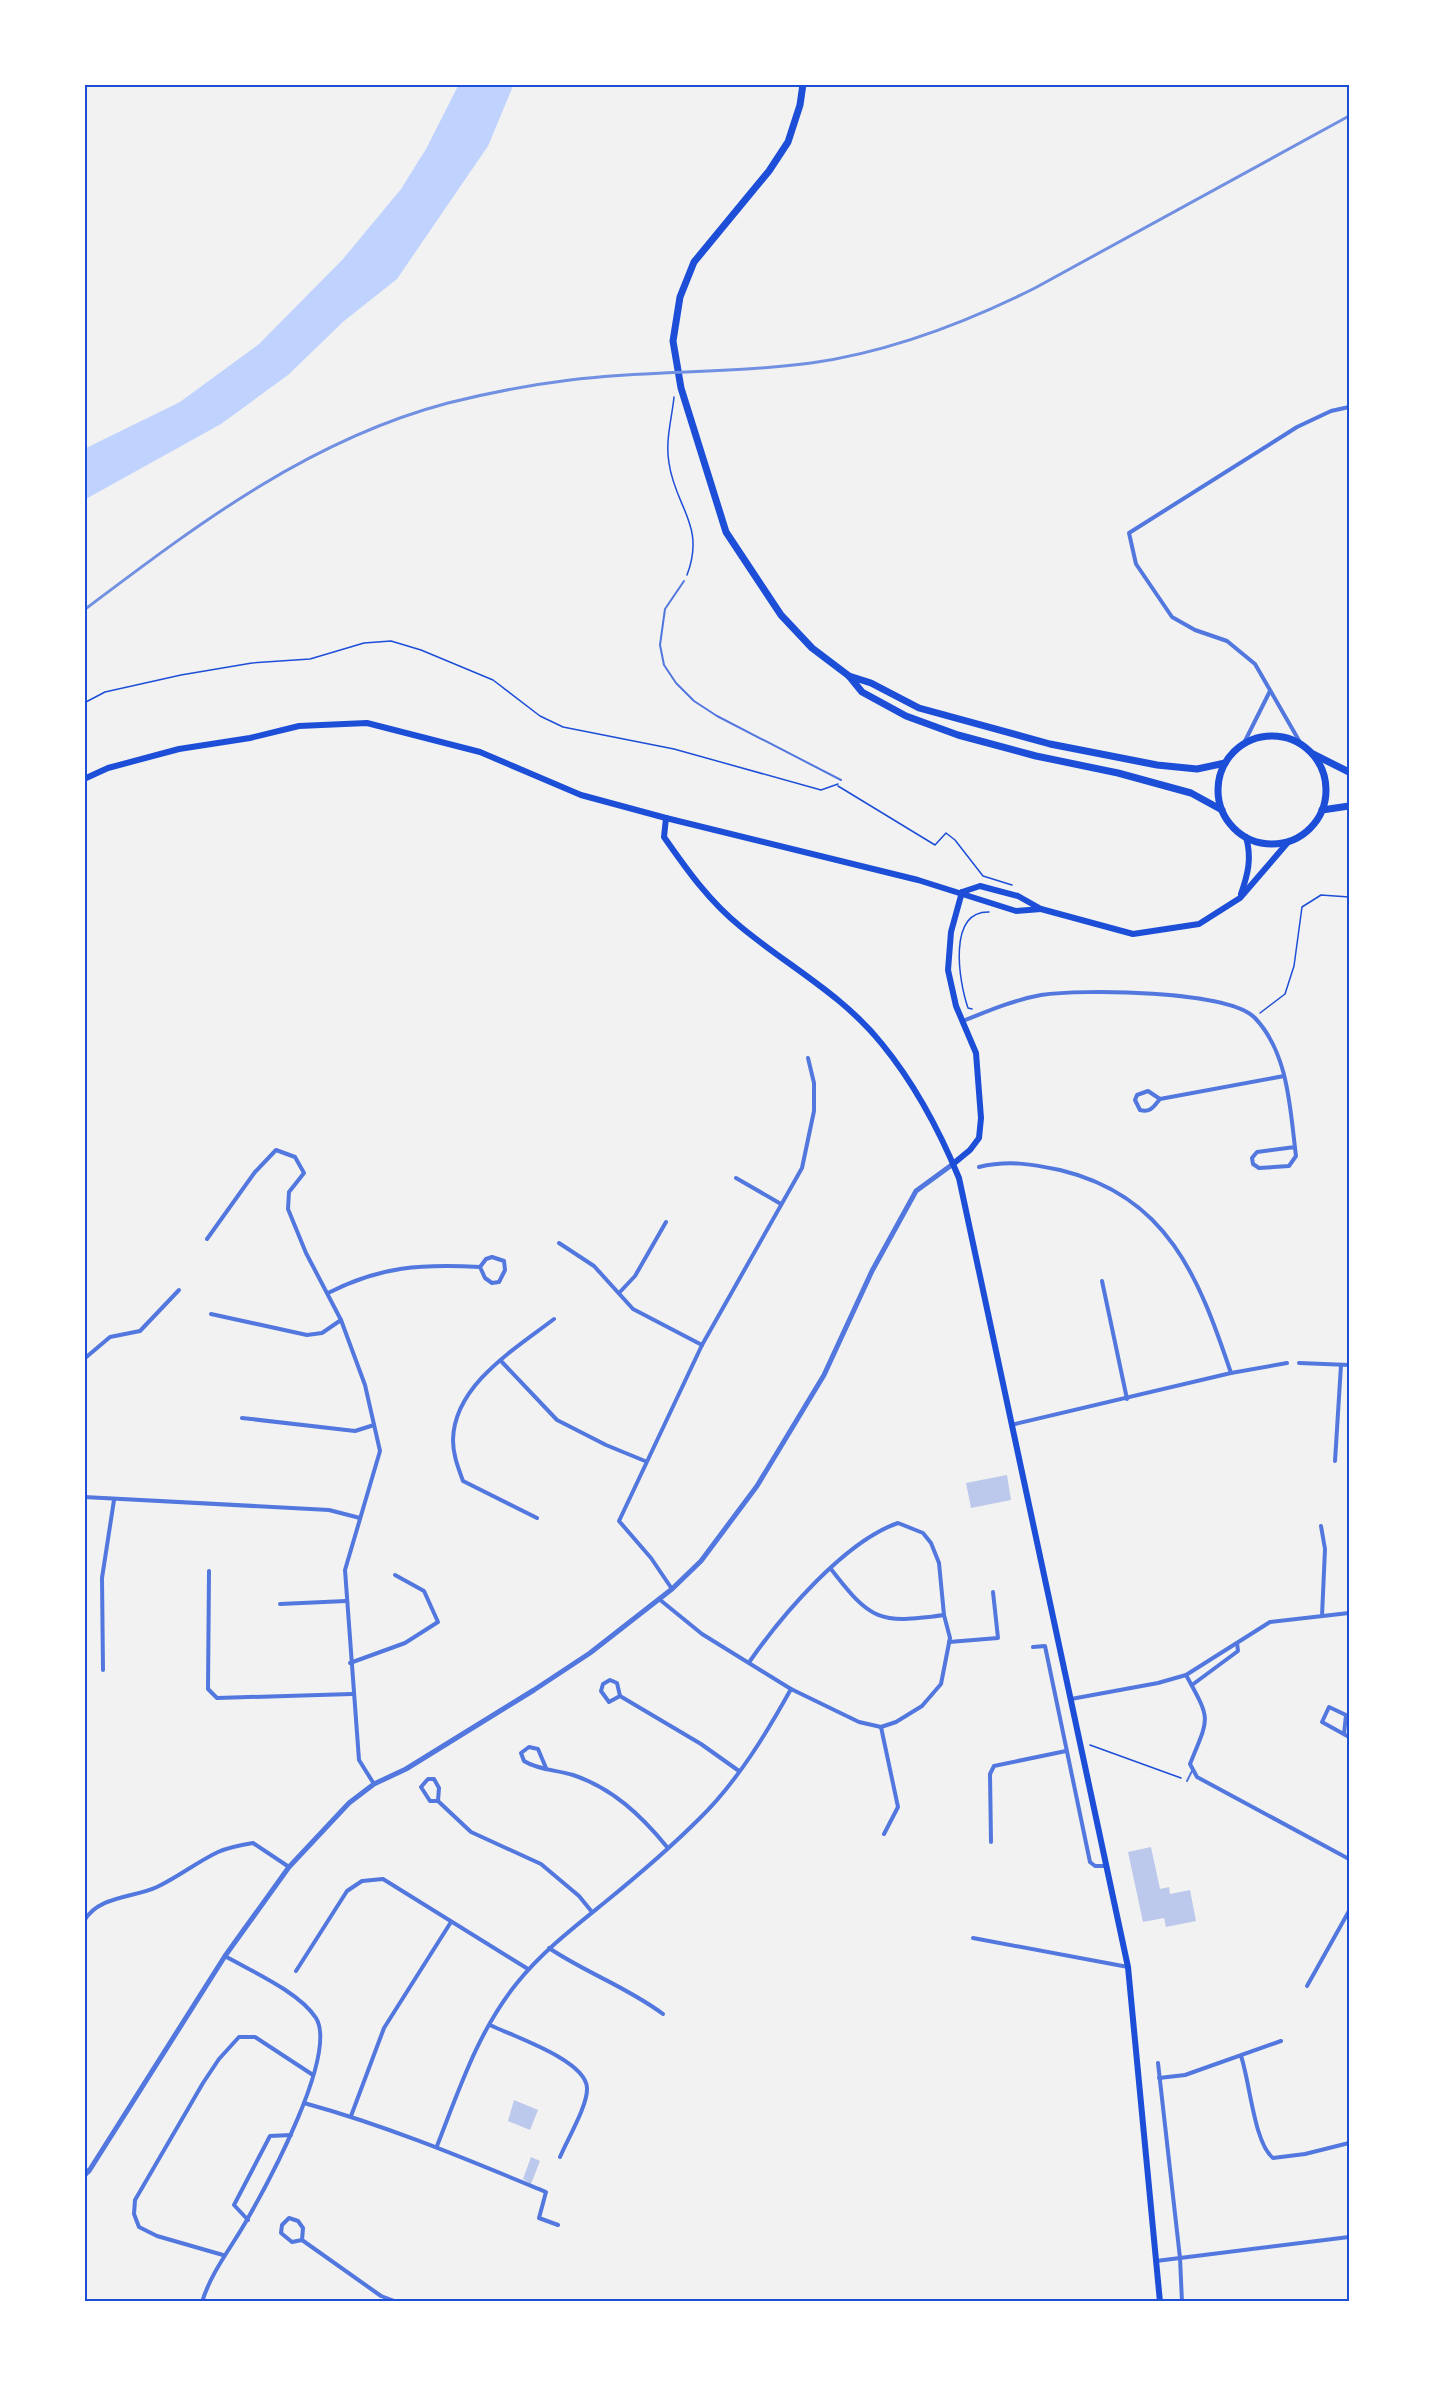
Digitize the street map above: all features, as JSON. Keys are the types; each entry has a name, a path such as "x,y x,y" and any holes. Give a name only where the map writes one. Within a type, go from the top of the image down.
{"main road":[{"path":"803,84 800,105 788,142 769,171 694,262 680,297 673,341 681,388 726,532 781,615 812,648 849,676 862,692 906,716 958,735 1191,793 1222,810"},
{"path":"849,676 871,683 919,708 1050,744 1158,765 1197,769 1225,763"},
{"path":"84,779 108,768 179,749 250,738 299,726 367,723 480,752 581,795 962,892 976,900 1016,911 1041,909"},
{"path":"1289,841 1267,843 1245,837 1232,826 1222,810 1218,794 1219,778 1225,763 1244,743 1271,735 1287,737 1301,744 1313,754 1349,772"},
{"path":"962,892 980,886 1018,896 1041,909 1133,934 1199,924 1240,898 1289,841 1309,829 1322,810 1325,781 1313,754"},
{"path":"1322,810 1349,806"},
{"path":"666,818 664,837 701,890 741,927 812,978 882,1043 928,1114 959,1178 1010,1425 1128,1967 1160,2302"},
{"path":"1240,898 1249,872 1249,850 1245,837"},
{"path":"953,1164 970,1150 979,1138 981,1118 976,1053 950,984 948,970 951,932 962,892"}],"street":[{"path":"1301,744 1255,664 1227,641 1195,630 1172,617 1136,564 1129,533 1297,427 1331,411 1349,407"},
{"path":"1244,743 1270,691"},
{"path":"963,1022 1024,999 1082,992 1195,996 1233,1005 1255,1018 1273,1046 1285,1076 1295,1147 1296,1159 1289,1166 1259,1168 1253,1164 1252,1158 1257,1152 1295,1147"},
{"path":"672,1589 651,1558 619,1521 645,1461 702,1345 802,1168 814,1111 814,1083 808,1058"},
{"path":"1160,1099 1148,1091 1137,1095 1135,1101 1136,1106 1146,1112 1151,1110 1160,1099 1285,1076"},
{"path":"207,1239 255,1172 276,1150 295,1158 304,1173 290,1192 288,1209 306,1253 341,1320 365,1385 380,1451 345,1570 358,1760 374,1784"},
{"path":"979,1167 1013,1162 1071,1173 1100,1183 1132,1201 1153,1218 1175,1245 1190,1272 1208,1310 1231,1373"},
{"path":"84,2177 86,2170 225,1956 289,1867 349,1803 374,1784 406,1769 590,1653 672,1589 701,1561 757,1485 824,1375 872,1271 916,1191 953,1164"},
{"path":"736,1178 781,1204"},
{"path":"619,1293 635,1276 666,1222"},
{"path":"559,1244 594,1266 633,1309 702,1345"},
{"path":"492,1257 504,1261 505,1270 499,1282 492,1283 485,1278 480,1267 486,1259 492,1257"},
{"path":"327,1293 359,1277 381,1271 454,1266 480,1267"},
{"path":"1102,1281 1127,1399"},
{"path":"84,1359 110,1337 140,1331 179,1290"},
{"path":"211,1314 307,1335 322,1333 341,1320"},
{"path":"537,1518 462,1481 454,1458 453,1439 464,1402 474,1386 501,1361 554,1319"},
{"path":"501,1361 557,1420 606,1445 645,1461"},
{"path":"1010,1425 1231,1373 1287,1363"},
{"path":"1299,1363 1349,1365"},
{"path":"1335,1461 1341,1365"},
{"path":"242,1418 355,1431 374,1425"},
{"path":"84,1497 329,1510 360,1518"},
{"path":"103,1670 102,1578 114,1500"},
{"path":"659,1599 702,1634 750,1661 791,1689 859,1722 881,1727 896,1722 921,1706 941,1683 949,1642 939,1563 923,1533 898,1523 878,1530 831,1569 795,1606 750,1661"},
{"path":"1322,1526 1325,1549 1322,1616"},
{"path":"831,1569 857,1603 880,1617 903,1619 944,1615"},
{"path":"209,1571 208,1689 217,1698 352,1694"},
{"path":"350,1663 405,1643 438,1622 424,1591 395,1575"},
{"path":"949,1642 998,1638 993,1592"},
{"path":"280,1604 346,1601"},
{"path":"1070,1699 1158,1683 1186,1675 1270,1622 1349,1614"},
{"path":"1192,1685 1238,1651 1237,1643"},
{"path":"1033,1647 1045,1646 1090,1862 1095,1866 1107,1866"},
{"path":"1186,1675 1207,1712 1205,1726 1190,1764 1197,1777 1349,1858"},
{"path":"620,1696 609,1702 601,1691 603,1684 610,1680 617,1683 620,1696 700,1744 739,1771"},
{"path":"437,2146 480,2040 528,1969 549,1948 699,1819 739,1771 770,1726 791,1689"},
{"path":"1344,1734 1346,1715 1329,1707 1322,1722 1349,1737"},
{"path":"881,1727 898,1807 884,1834"},
{"path":"546,1768 538,1749 529,1747 522,1753 524,1761 532,1766 585,1779 629,1805 667,1847"},
{"path":"990,1842 990,1774 994,1766 1066,1751"},
{"path":"438,1801 439,1788 434,1779 428,1779 421,1787 430,1801 438,1801 471,1832 541,1864 579,1896 592,1912"},
{"path":"84,1921 90,1911 108,1902 155,1888 217,1852 234,1847 253,1842 289,1867"},
{"path":"296,1971 347,1891 362,1881 383,1879 528,1969"},
{"path":"1307,1986 1349,1911"},
{"path":"351,2116 384,2028 451,1922"},
{"path":"973,1938 1128,1967"},
{"path":"549,1948 574,1965 638,1995 663,2014"},
{"path":"202,2302 208,2282 223,2255 248,2220 291,2135 304,2103 321,2044 317,2020 300,2001 225,1956"},
{"path":"490,2025 569,2063 584,2078 587,2088 585,2099 560,2157"},
{"path":"223,2255 157,2236 139,2227 134,2214 135,2200 214,2067 239,2037 255,2037 313,2075"},
{"path":"1160,2078 1185,2075 1281,2041"},
{"path":"1241,2056 1249,2079 1260,2139 1265,2152 1273,2158 1305,2154 1349,2143"},
{"path":"1158,2063 1180,2258 1182,2302"},
{"path":"304,2103 351,2116 437,2146 546,2192 539,2218 558,2225"},
{"path":"248,2220 234,2205 243,2186 270,2136 291,2135"},
{"path":"302,2240 303,2228 298,2221 289,2218 282,2225 281,2233 292,2242 302,2240 381,2296 397,2302"},
{"path":"1156,2261 1349,2237"}],"lane":[{"path":"684,581 666,609 660,645 664,665 676,683 694,701 717,716 840,780"},
{"path":"1187,1781 1192,1771"}],"path":[{"path":"675,388 668,462 688,513 693,535 693,559 684,581"},
{"path":"84,704 105,692 181,675 252,663 310,659 364,643 391,641 421,650 493,680 540,716 563,727 674,749 821,790 837,786"},
{"path":"1255,1018 1285,994 1294,966 1302,907 1321,895 1349,897"},
{"path":"1080,1745 1107,1749 1187,1781"}],"water":[{"path":"459,84 513,84 513,86 488,146 397,279 344,321 288,375 221,424 84,500 84,449 180,402 259,344 343,259 401,189 426,149"}],"building":[{"path":"1007,1475 1011,1500 971,1508 966,1483"},
{"path":"1151,1847 1160,1889 1169,1887 1170,1894 1190,1890 1196,1921 1166,1927 1164,1918 1143,1922 1128,1852"},
{"path":"514,2100 538,2110 530,2130 508,2121"},
{"path":"531,2157 540,2161 531,2184 523,2179"}],"railway":[{"path":"84,610 169,547 256,488 301,462 397,419 448,403 539,384 600,377 751,369 811,363 898,344 981,313 1035,288 1349,116"}]}
